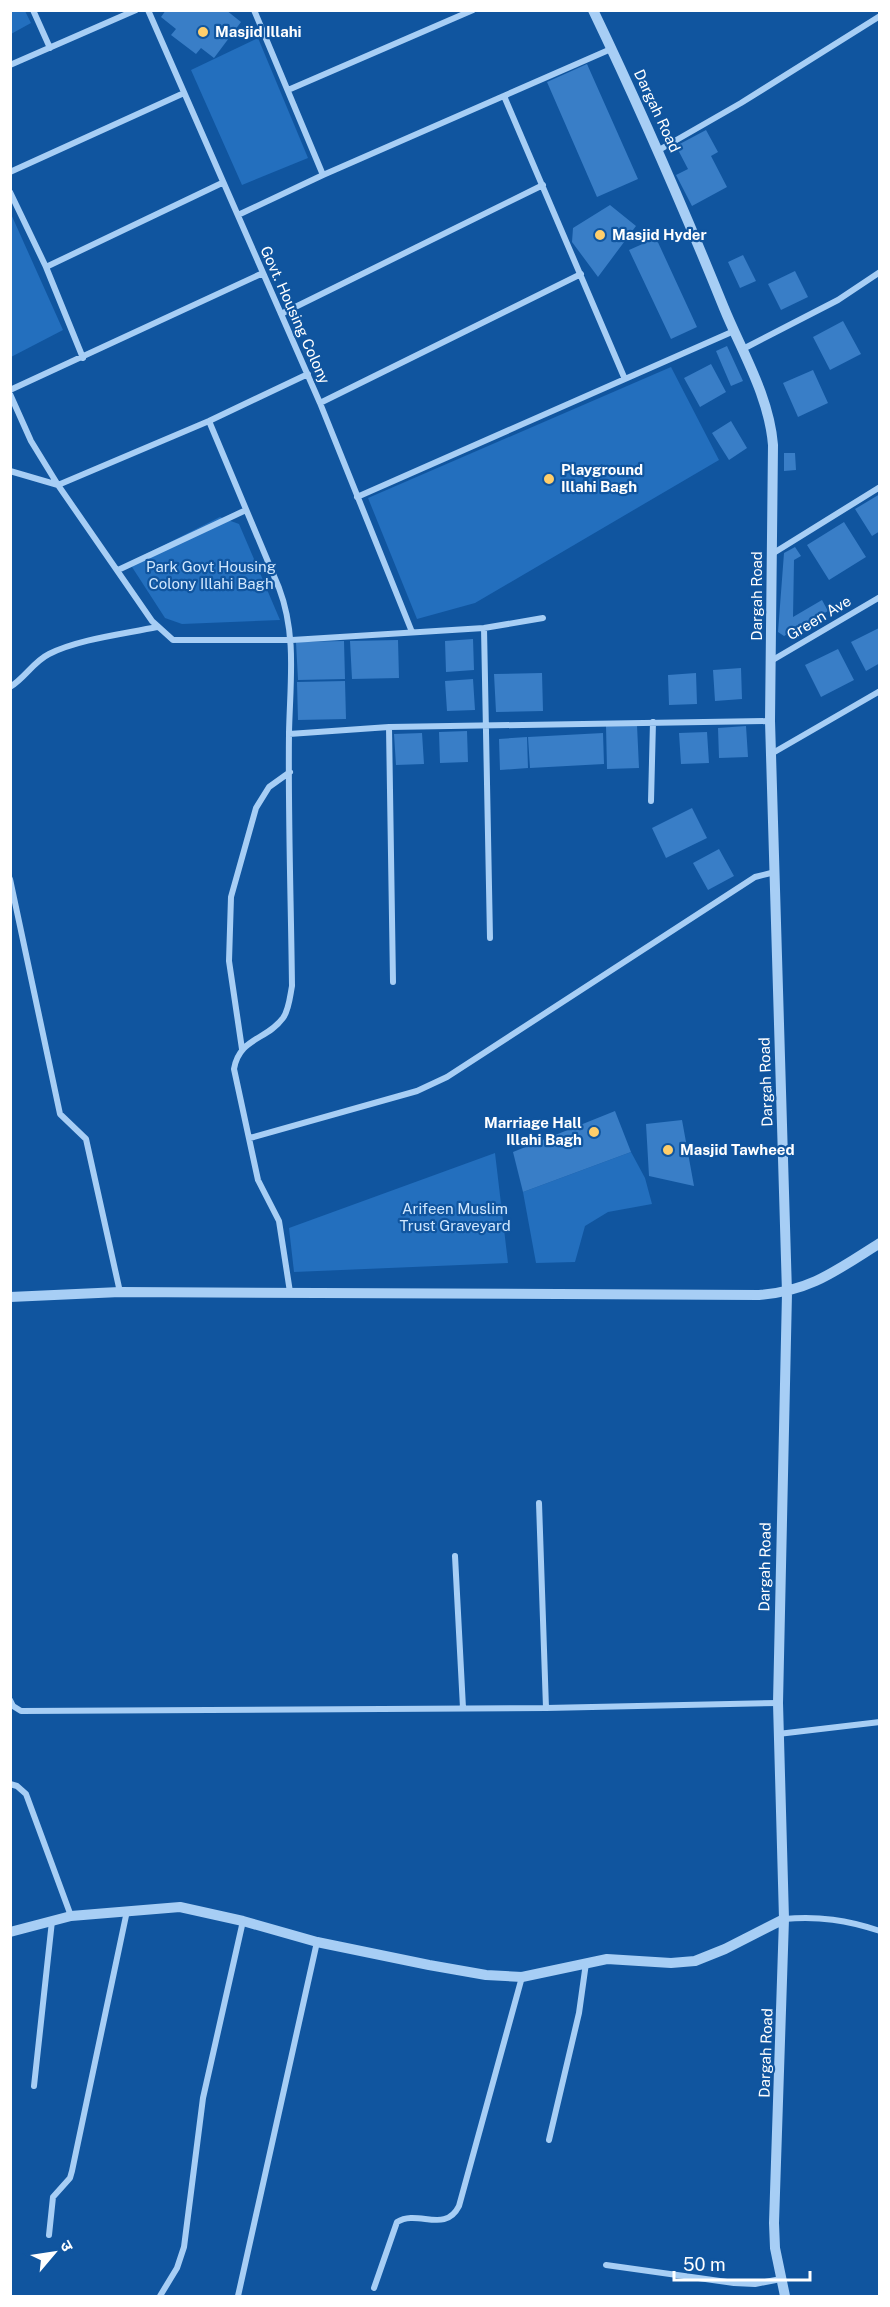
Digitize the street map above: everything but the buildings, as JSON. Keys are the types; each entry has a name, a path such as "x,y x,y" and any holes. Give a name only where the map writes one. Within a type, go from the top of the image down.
{"street":[{"path":"33,10 50,48"},
{"path":"10,65 136,10"},
{"name":"Govt. Housing Colony","path":"148,10 222,183 308,374 412,632"},
{"path":"254,10 323,175"},
{"path":"288,90 473,10"},
{"name":"Dargah Road","path":"593,10 659,150 743,349 771,425 770,721 787,1293 778,1703 784,1919 774,2248 785,2296"},
{"path":"659,150 741,103 879,16"},
{"path":"238,215 323,175 611,49"},
{"path":"10,172 184,93"},
{"path":"504,96 624,377"},
{"path":"46,267 222,183"},
{"path":"281,314 543,185"},
{"path":"10,192 46,267 83,358"},
{"path":"743,349 838,300 879,272"},
{"path":"263,273 10,392 32,441 58,485 157,627 173,640 187,642 292,640 484,628 543,618"},
{"path":"320,403 581,274"},
{"path":"357,497 624,377 734,331"},
{"path":"10,471 58,485 209,421 308,374"},
{"path":"209,421 286,605 292,640 289,734 292,986 284,1017 242,1049 236,1056 234,1069 258,1180 279,1221 290,1292"},
{"path":"772,554 879,487"},
{"path":"118,570 246,510"},
{"name":"Green Ave","path":"771,661 879,597"},
{"path":"10,687 20,681 33,664 49,654 157,627"},
{"path":"484,628 490,938"},
{"path":"771,754 879,691"},
{"path":"289,734 389,727 770,721"},
{"path":"651,801 652,722"},
{"path":"389,727 393,982"},
{"path":"242,1049 229,962 231,897 256,808 269,787 290,772"},
{"path":"250,1138 417,1091 447,1077 755,877 775,872"},
{"path":"10,879 60,1114 86,1139 120,1292"},
{"path":"10,1297 120,1292 759,1296 787,1293 812,1285 879,1243"},
{"path":"539,1503 546,1708"},
{"path":"454,1556 463,1708"},
{"path":"10,1700 13,1706 21,1711 546,1708 778,1703"},
{"path":"778,1734 879,1722"},
{"path":"10,1784 17,1785 26,1794 71,1916"},
{"path":"10,1932 71,1916 180,1907 243,1921 317,1942 429,1965 486,1975 522,1977 586,1962 615,1959 671,1963 695,1961 725,1949 784,1919 820,1916 854,1922 879,1931"},
{"path":"49,2235 52,2197 70,2178 72,2171 127,1911"},
{"path":"34,2086 52,1921"},
{"path":"160,2296 177,2268 184,2247 203,2098 243,1921"},
{"path":"238,2296 317,1942"},
{"path":"549,2140 581,2003 586,1962"},
{"path":"374,2288 398,2222 410,2218 441,2221 450,2217 459,2206 522,1977"},
{"path":"606,2265 734,2283 755,2284 781,2279"}],"green space":[{"path":"11,10 25,11 31,23 11,34"},
{"path":"258,38 308,158 242,185 191,70"},
{"path":"11,214 63,330 10,357"},
{"name":"Playground Illahi Bagh","path":"671,367 719,460 475,603 417,619 368,498"},
{"name":"Park Govt Housing Colony Illahi Bagh","path":"220,517 239,524 280,620 182,624 165,618 132,567 140,557"},
{"path":"631,1152 645,1178 652,1204 608,1212 585,1226 575,1262 536,1263 523,1192"},
{"name":"Arifeen Muslim Trust Graveyard","path":"495,1153 508,1263 294,1272 289,1228"}],"place":[{"name":"Masjid Illahi","path":"203,32"},
{"name":"Masjid Hyder","path":"600,235"},
{"name":"Playground Illahi Bagh","path":"549,479"},
{"name":"Marriage Hall Illahi Bagh","path":"594,1132"},
{"name":"Masjid Tawheed","path":"668,1150"}]}
